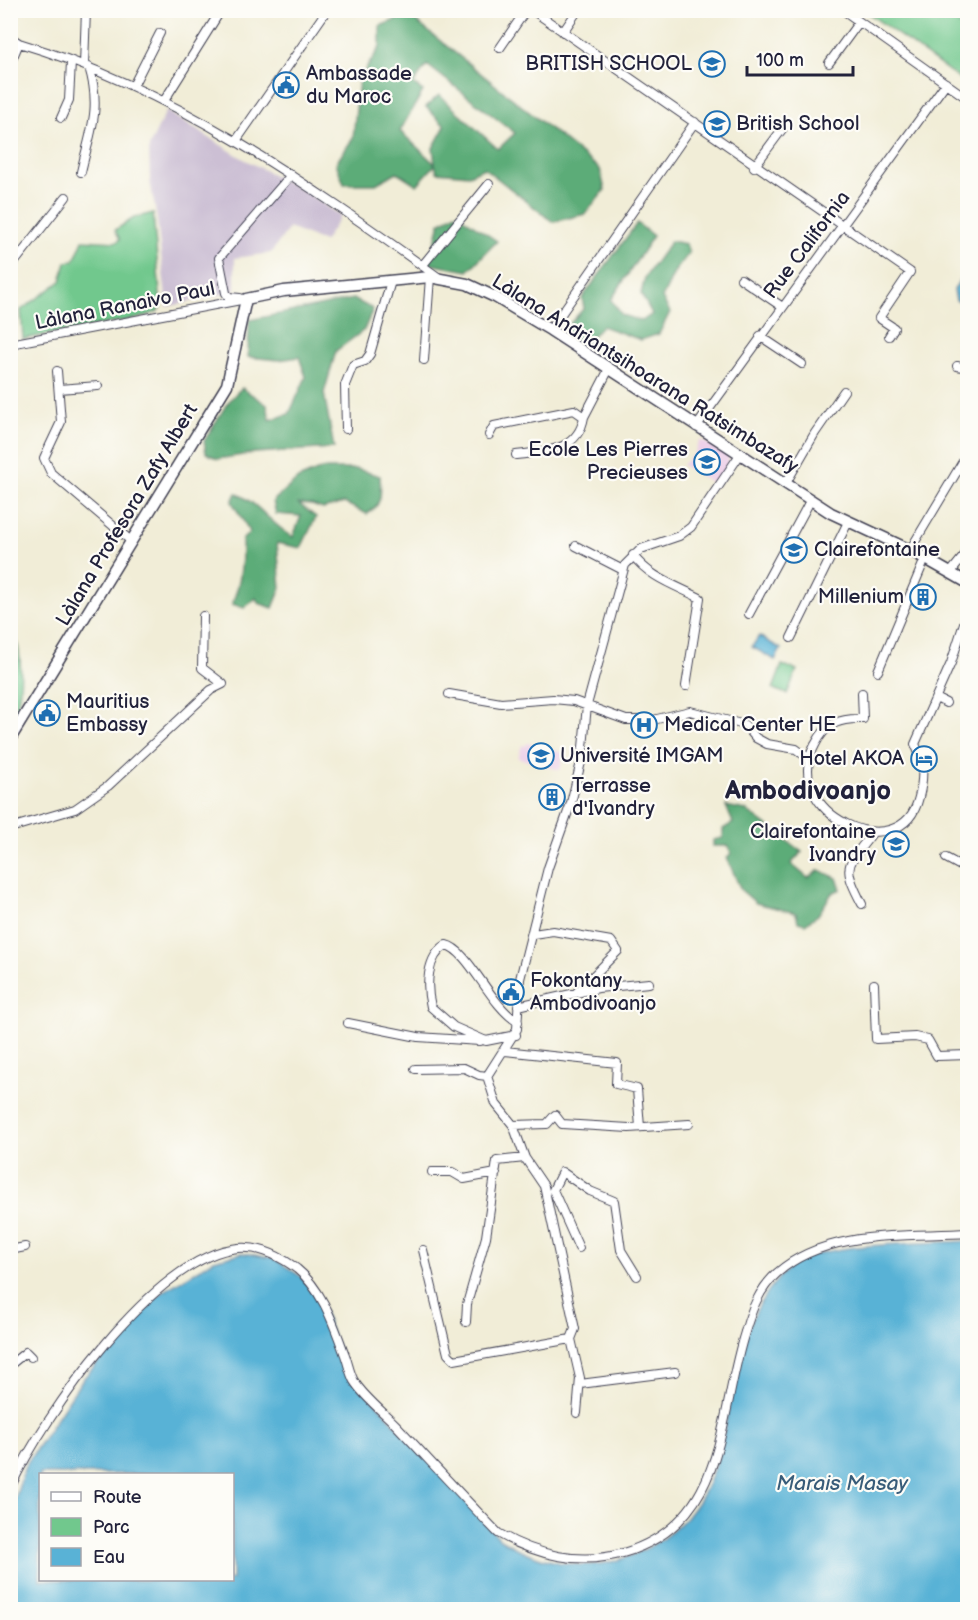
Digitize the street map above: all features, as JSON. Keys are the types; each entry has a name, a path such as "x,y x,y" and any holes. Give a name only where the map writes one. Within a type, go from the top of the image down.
{"main road":[{"name":"Làlana Andriantsihoarana Ratsimbazafy","path":"246,299 284,291 434,277 467,284 495,297 550,330 696,427 741,453 810,501 848,522 910,550 968,583"},
{"name":"Làlana Profesora Zafy Albert","path":"10,739 227,385 246,299"}],"street":[{"path":"81,172 96,104 96,90 86,66 86,10"},
{"path":"164,101 220,10"},
{"path":"236,141 327,10"},
{"path":"500,48 526,10"},
{"path":"532,10 695,122 754,167 910,272 879,318 894,328 889,336"},
{"path":"563,32 578,10"},
{"path":"843,10 968,99"},
{"path":"828,63 859,22"},
{"path":"133,86 160,33"},
{"path":"10,37 19,44 86,66 133,86 236,141 291,175 422,266 434,277 424,360"},
{"path":"10,64 19,44"},
{"path":"61,118 69,100 71,62"},
{"name":"Rue California","path":"696,427 781,306 843,225 945,83"},
{"path":"550,330 695,122"},
{"path":"754,167 786,124"},
{"path":"246,299 229,297 226,293 219,258 291,175"},
{"path":"422,266 489,184"},
{"path":"10,268 66,197"},
{"path":"741,279 781,306"},
{"path":"346,429 345,385 353,365 365,361 370,354 391,281"},
{"name":"Làlana Ranaivo Paul","path":"10,344 246,299"},
{"path":"760,336 802,364"},
{"path":"957,366 968,368"},
{"path":"516,455 567,444 582,431 584,417 609,369"},
{"path":"57,371 61,422 44,458 51,473 132,541"},
{"path":"59,389 98,386"},
{"path":"786,483 815,433 844,391"},
{"path":"10,409 10,420"},
{"path":"489,435 494,426 574,410 584,417"},
{"path":"487,1076 516,1035 520,979 548,868 571,803 582,758 587,705 623,570 633,555 641,549 679,536 691,527 741,453"},
{"path":"910,550 968,453"},
{"path":"750,614 810,501"},
{"path":"791,638 848,522"},
{"path":"576,546 623,570"},
{"path":"951,572 968,550"},
{"path":"633,555 639,563 657,577 700,598 686,686"},
{"path":"878,671 925,559"},
{"path":"862,693 863,719 837,720 820,736 808,758 808,781 815,799 842,823 873,832 891,830 909,820 916,808 923,782 923,760 915,744 951,663 968,611"},
{"path":"10,828 75,809 108,786 211,690 223,684 202,668 203,616"},
{"path":"449,694 501,703 553,699 587,705 626,720 653,720 690,711 745,724 756,738 767,744 796,749 808,758"},
{"path":"936,698 946,703"},
{"path":"862,904 848,877 848,865 873,832"},
{"path":"945,858 968,870"},
{"path":"533,934 553,931 611,941 618,951 576,993"},
{"path":"486,1041 454,1028 430,1007 428,983 433,962 441,948 446,945 458,949 490,995 507,1015 518,1022"},
{"path":"518,1006 598,988 650,983"},
{"path":"874,984 876,1039 915,1037 928,1040 937,1056 968,1055"},
{"path":"348,1023 418,1037 486,1041 516,1035"},
{"path":"505,1051 617,1064 616,1084 637,1089 640,1127"},
{"path":"415,1069 464,1068 487,1076"},
{"path":"487,1076 496,1104 513,1125 525,1158 543,1186 574,1329 572,1339 580,1384 577,1413"},
{"path":"513,1125 547,1124 555,1115 562,1124 640,1127 689,1124"},
{"path":"466,1322 467,1304 486,1237 497,1161 525,1158"},
{"path":"432,1172 452,1172 465,1179 496,1173"},
{"path":"553,1190 562,1172 590,1191 614,1201 621,1250 637,1276"},
{"path":"543,1186 553,1190 579,1248"},
{"path":"10,1488 23,1460 80,1375 142,1302 159,1287 212,1254 240,1247 271,1252 298,1270 320,1297 331,1318 354,1381 498,1533 518,1545 544,1555 587,1559 612,1556 652,1540 682,1519 693,1504 719,1450 734,1364 754,1304 774,1276 793,1260 817,1248 858,1240 968,1233"},
{"path":"10,1250 25,1247"},
{"path":"423,1250 448,1354 454,1360 572,1339"},
{"path":"10,1365 26,1352 31,1357"},
{"path":"580,1384 675,1372"}],"shaded area":[{"path":"166,111 242,158 307,193 341,216 324,242 289,228 271,253 235,258 235,291 167,307 157,219 150,181 149,147"},
{"name":"Ecole Les Pierres Precieuses","path":"700,440 729,455 727,466 716,485 682,465 694,454"},
{"name":"Université IMGAM","path":"527,743 564,753 560,770 518,758 522,745 526,746"}],"green space":[{"path":"865,11 947,11 967,33 967,84"},
{"path":"408,15 600,169 605,190 585,214 553,222 484,168 469,175 437,172 435,165 417,185 397,172 376,184 344,184 336,163 353,138 359,80 380,47 380,26","holes":["427,65 515,133 498,149 439,95 426,107 445,126 433,148 435,164 400,131 423,91 413,84"]},
{"path":"153,213 161,306 157,312 140,318 23,339 21,310 61,281 66,262 74,261 83,240 117,242 120,239 115,230 134,218"},
{"path":"456,213 497,241 468,271 429,264 440,223"},
{"path":"637,223 653,236 611,300 622,315 642,321 652,314 641,294 645,277 671,241 686,244 689,253 675,271 662,298 670,312 659,334 641,340 602,326 583,346 562,332 584,308 582,298"},
{"path":"353,299 373,309 364,330 336,351 324,393 334,448 255,453 218,459 206,453 204,441 226,406 242,388 267,405 270,420 289,414 306,377 299,357 279,360 248,357 249,320"},
{"path":"322,469 357,469 380,476 381,493 376,507 367,514 344,503 323,509 299,504 316,517 301,548 277,543 281,588 273,608 258,603 256,598 244,608 232,604 241,573 242,540 250,532 232,502 236,493 251,502 293,537 301,516 276,514 273,501 298,479"},
{"path":"11,624 18,647 21,673 19,699 11,722"},
{"path":"782,665 797,670 787,694 773,689"},
{"path":"726,806 746,810 802,852 791,864 808,878 819,870 837,878 841,889 832,893 818,915 805,924 798,922 796,913 756,903 741,890 727,858 731,853 728,846 713,846 713,840 723,838 723,829 733,823"}],"water":[{"path":"967,266 967,306 956,300 954,290"},
{"path":"759,636 781,649 775,660 752,647"},
{"name":"Marais Masay","path":"967,1241 967,1609 11,1610 11,1513 25,1466 82,1380 161,1293 214,1260 242,1253 273,1258 300,1276 320,1302 346,1370 500,1539 544,1559 576,1565 593,1565 625,1558 670,1534 698,1501 716,1463 746,1336 764,1298 793,1265 808,1257 828,1252 903,1244"}],"place":[{"name":"BRITISH SCHOOL","path":"712,64"},
{"name":"Ambassade du Maroc","path":"286,85"},
{"name":"British School","path":"717,124"},
{"name":"Ecole Les Pierres Precieuses","path":"707,462"},
{"name":"Clairefontaine","path":"794,550"},
{"name":"Millenium","path":"923,597"},
{"name":"Mauritius Embassy","path":"47,713"},
{"name":"Medical Center HE","path":"644,725"},
{"name":"Université IMGAM","path":"541,756"},
{"name":"Hotel AKOA","path":"924,759"},
{"name":"Terrasse d'Ivandry","path":"552,797"},
{"name":"Clairefontaine Ivandry","path":"896,844"},
{"name":"Fokontany Ambodivoanjo","path":"511,992"}],"district":[{"name":"Ambodivoanjo","path":"808,791"}]}
